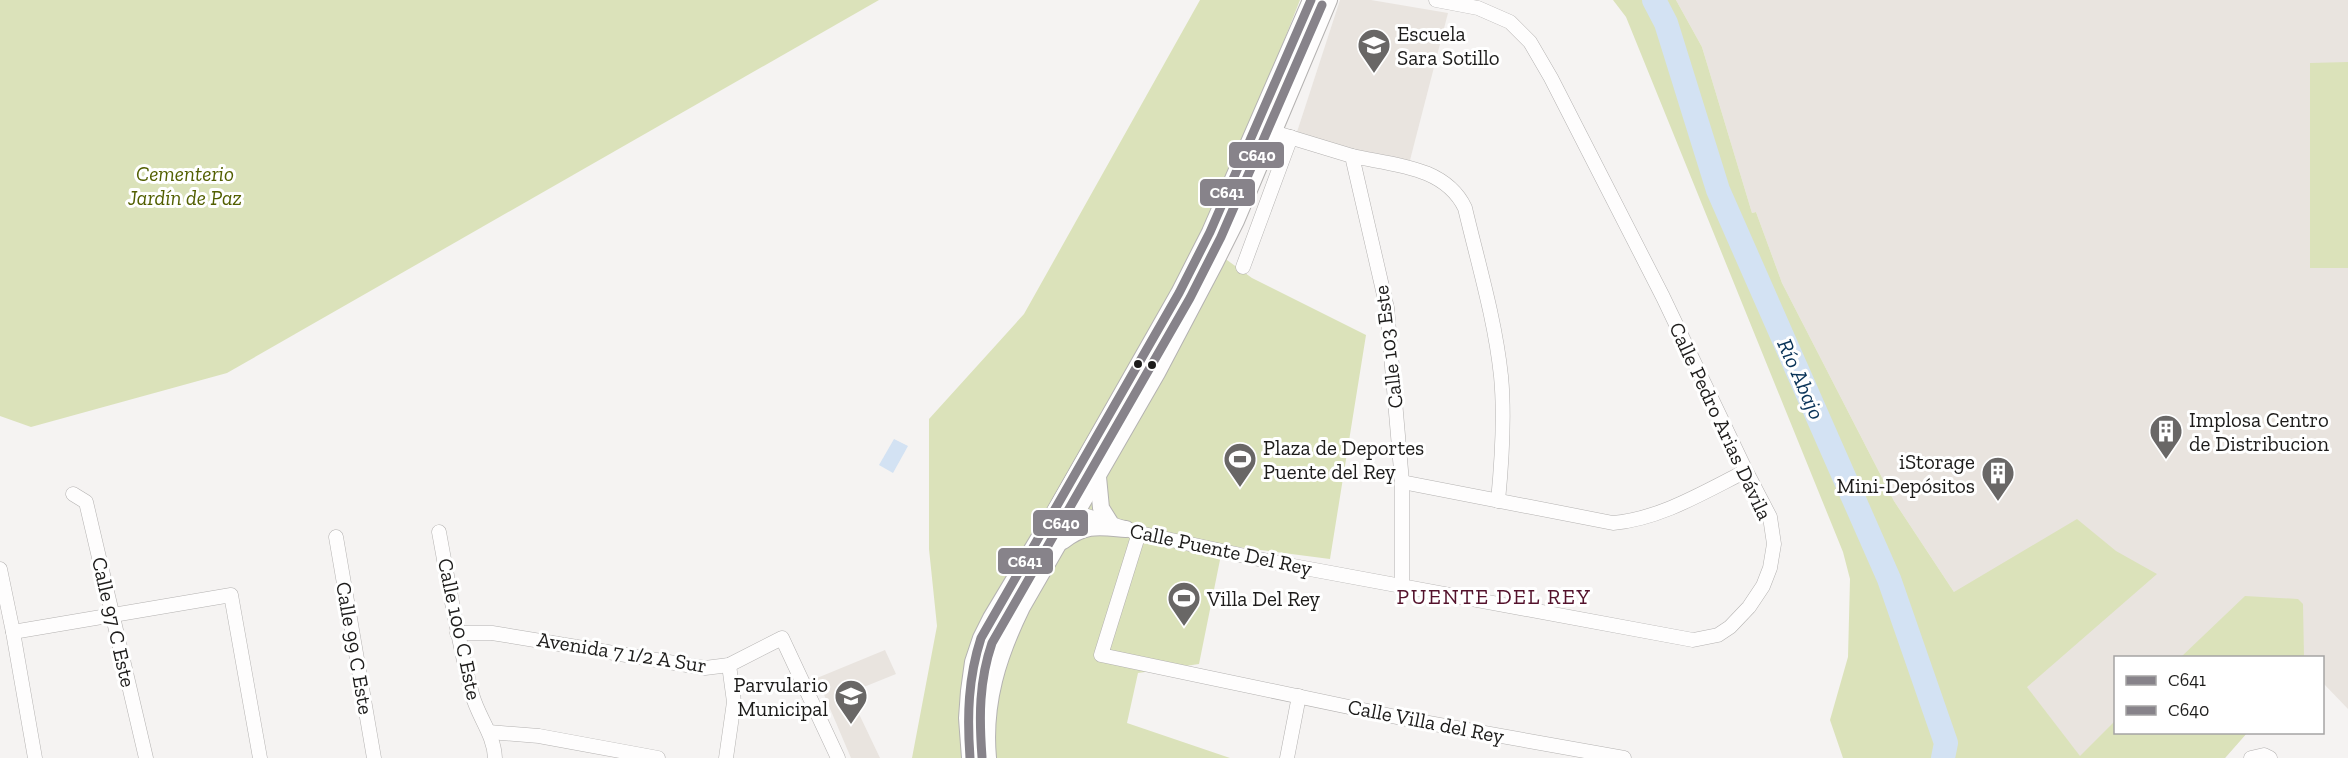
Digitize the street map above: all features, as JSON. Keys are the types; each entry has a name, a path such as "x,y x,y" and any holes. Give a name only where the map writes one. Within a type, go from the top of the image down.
{"main road":[{"path":"970,758 967,718 969,691 974,662 991,618 1054,513 1179,293 1210,232 1311,0"},
{"path":"988,758 986,739 988,708 998,660 1005,641 1022,607 1157,373 1215,263 1236,221 1329,0"},
{"path":"1098,475 1098,496 1101,508 1125,529"},
{"path":"974,662 1007,611 1053,528 1078,513"},
{"path":"1060,543 1075,532 1088,527 1125,529"}],"street":[{"name":"Calle Pedro Arias Dávila","path":"1402,587 1693,640 1718,635 1730,627 1749,608 1764,586 1774,544 1770,517 1663,297 1551,78 1530,42 1510,22 1478,9 1436,0"},
{"path":"1273,132 1352,156 1436,176 1458,194 1465,208 1493,326 1501,376 1502,449 1498,501"},
{"path":"1243,267 1291,137"},
{"name":"Calle 103 Este","path":"1352,156 1387,308 1402,482 1402,587"},
{"path":"1402,482 1613,523 1636,521 1662,511 1746,471"},
{"name":"Calle 97 C Este","path":"73,494 86,502 146,758"},
{"name":"Calle Puente Del Rey","path":"1078,513 1125,529 1402,587"},
{"name":"Calle Villa del Rey","path":"1125,529 1101,656 1406,718 1624,758"},
{"name":"Calle 100 C Este","path":"440,532 457,633 473,697 489,732 495,758"},
{"name":"Calle 99 C Este","path":"336,537 374,758"},
{"path":"0,569 34,758"},
{"path":"13,632 231,595 260,758"},
{"name":"Avenida 7 1/2 A Sur","path":"457,633 492,633 705,668 729,665 782,638 838,758"},
{"path":"726,758 734,702 729,665"},
{"path":"1287,758 1299,696"},
{"path":"489,732 539,736 658,758"},
{"path":"2251,758 2264,755 2271,758"}],"shaded area":[{"name":"Escuela Sara Sotillo","path":"1340,0 1371,0 1448,13 1409,164 1296,135"},
{"path":"1676,0 2348,0 2348,709 2324,684 2324,656 2114,656 2114,734 2246,734 2225,758 2081,758 1954,592 1894,501 1782,283 1756,212 1752,213 1702,47"},
{"name":"Parvulario Municipal","path":"885,650 896,674 849,693 880,758 851,758 817,678"}],"green space":[{"name":"Cementerio Jardín de Paz","path":"0,0 879,0 227,373 31,427 0,416"},
{"path":"1200,0 1300,0 1250,127 1199,240 1252,278 1366,335 1330,559 1223,545 1199,664 1138,673 1127,723 1230,758 912,758 937,626 929,549 929,419 1024,314"},
{"path":"1613,0 1676,0 1702,47 1752,213 1756,212 1782,283 1894,501 1954,592 2077,519 2116,551 2157,574 2027,687 2080,756 2114,722 2114,734 2246,734 2225,758 1843,758 1830,720 1848,657 1850,579 1843,552 1626,17"},
{"path":"2348,62 2348,268 2310,268 2310,63"},
{"path":"2245,596 2298,599 2303,604 2304,656 2182,656"}],"water":[{"path":"894,439 908,446 893,473 879,465"}],"waterway":[{"name":"Río Abajo","path":"1654,0 1666,23 1718,190 1889,579 1946,743 1943,758"}],"transit line":[{"name":"C641","path":"970,758 969,697 973,668 981,638 1179,293 1210,232 1311,0"},
{"name":"C640","path":"982,757 981,699 992,643 1190,298 1221,237 1322,5"}],"place":[{"name":"Escuela Sara Sotillo","path":"1374,74"},
{"name":"Implosa Centro de Distribucion","path":"2166,460"},
{"name":"Plaza de Deportes Puente del Rey","path":"1240,488"},
{"name":"iStorage Mini-Depósitos","path":"1998,502"},
{"name":"Villa Del Rey","path":"1184,627"},
{"name":"Parvulario Municipal","path":"851,725"}],"district":[{"name":"PUENTE DEL REY","path":"1494,596"}]}
